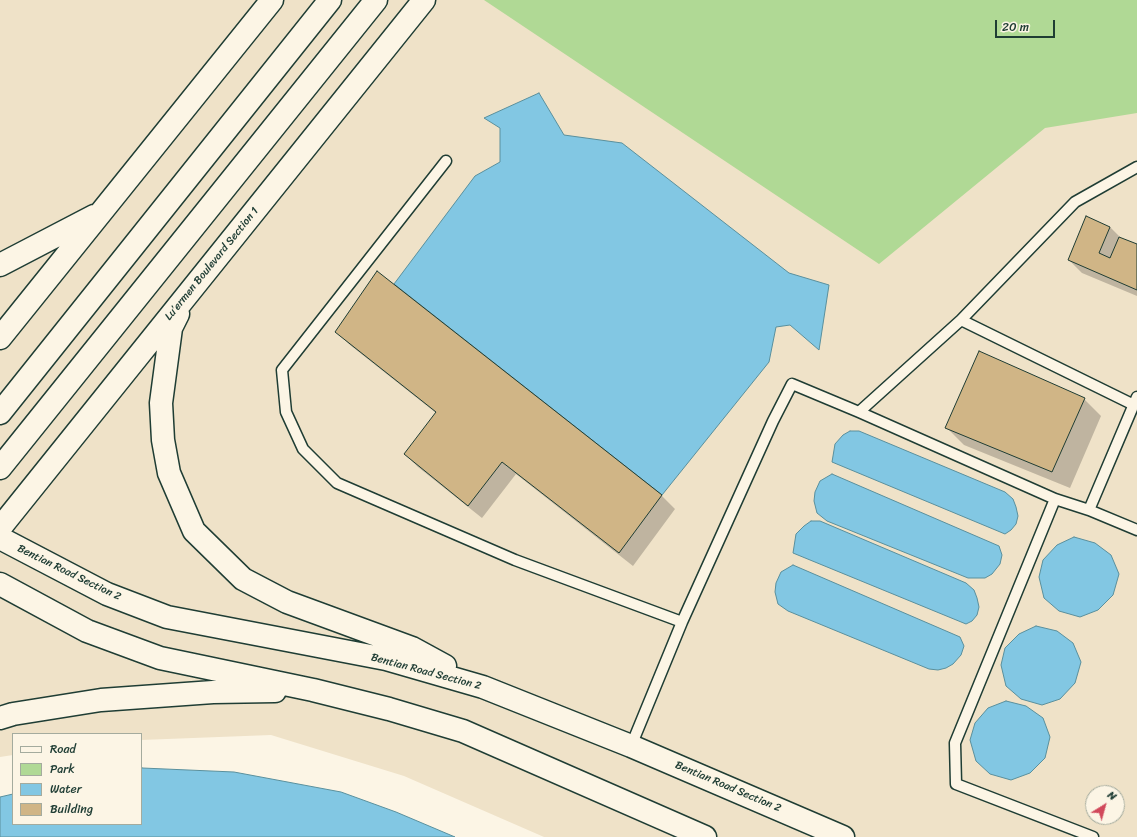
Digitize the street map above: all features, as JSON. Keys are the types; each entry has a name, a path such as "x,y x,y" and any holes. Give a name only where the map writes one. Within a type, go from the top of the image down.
{"street":[{"path":"0,338 272,0"},
{"path":"0,413 330,0"},
{"path":"0,468 376,0"},
{"name":"Lu’ermen Boulevard Section 1","path":"0,528 424,0"},
{"path":"0,265 102,212"},
{"path":"188,294 171,328 161,403 162,440 169,473 194,531 243,580 287,602 412,648 483,687"},
{"name":"Bentian Road Section 2","path":"0,538 107,594 167,617 386,659 483,687 632,746 843,837"},
{"path":"0,584 87,631 160,658 313,690 389,709 463,731 706,837"},
{"path":"0,718 13,714 101,700 212,692 313,690"}],"lane":[{"path":"446,161 282,370 286,412 302,449 337,483 515,560 682,622"},
{"path":"859,412 961,320 1076,202 1137,167"},
{"path":"961,320 1135,401 1089,510"},
{"path":"632,746 682,622 770,428 792,384 1055,499 1089,510 1137,530"},
{"path":"1055,499 955,743 956,784 1093,837"}],"shaded area":[{"path":"0,0 1137,0 1137,837 544,837 404,776 271,735 142,740 142,733 12,733 12,755 0,757"}],"green space":[{"path":"484,0 1137,0 1137,113 1045,128 879,264"}],"water":[{"path":"539,93 564,135 622,143 789,273 829,285 819,350 790,325 776,327 769,362 662,495 394,284 475,176 500,162 500,128 484,118"},
{"path":"850,431 859,431 1005,492 1013,499 1016,507 1018,516 1016,524 1005,534 832,462 835,444 843,435"},
{"path":"832,474 999,546 1002,555 1000,564 992,574 985,578 968,578 827,521 817,513 814,501 815,492 820,481"},
{"path":"811,521 820,521 966,583 974,590 977,598 979,607 977,615 972,621 966,624 793,553 796,534"},
{"path":"1074,537 1095,543 1111,555 1119,574 1113,595 1098,610 1080,617 1059,611 1044,598 1039,577 1043,560 1057,545"},
{"path":"793,565 960,637 964,646 961,655 953,664 946,668 938,670 929,669 788,611 778,604 775,592 776,583 781,572"},
{"path":"1036,626 1057,631 1073,643 1081,662 1075,683 1060,699 1042,705 1021,699 1006,686 1001,665 1005,648 1019,634"},
{"path":"1006,701 1026,706 1043,718 1050,737 1045,758 1030,773 1011,780 990,774 976,761 970,740 975,723 988,708"},
{"path":"142,768 234,772 341,792 396,812 455,837 0,837 0,797 12,794 12,825 142,825"}],"building":[{"path":"1086,216 1110,227 1099,253 1110,258 1119,237 1137,244 1137,290 1068,260"},
{"path":"377,271 662,495 619,553 502,462 468,506 404,454 436,412 335,332"},
{"path":"979,351 1085,398 1052,472 945,428"}]}
